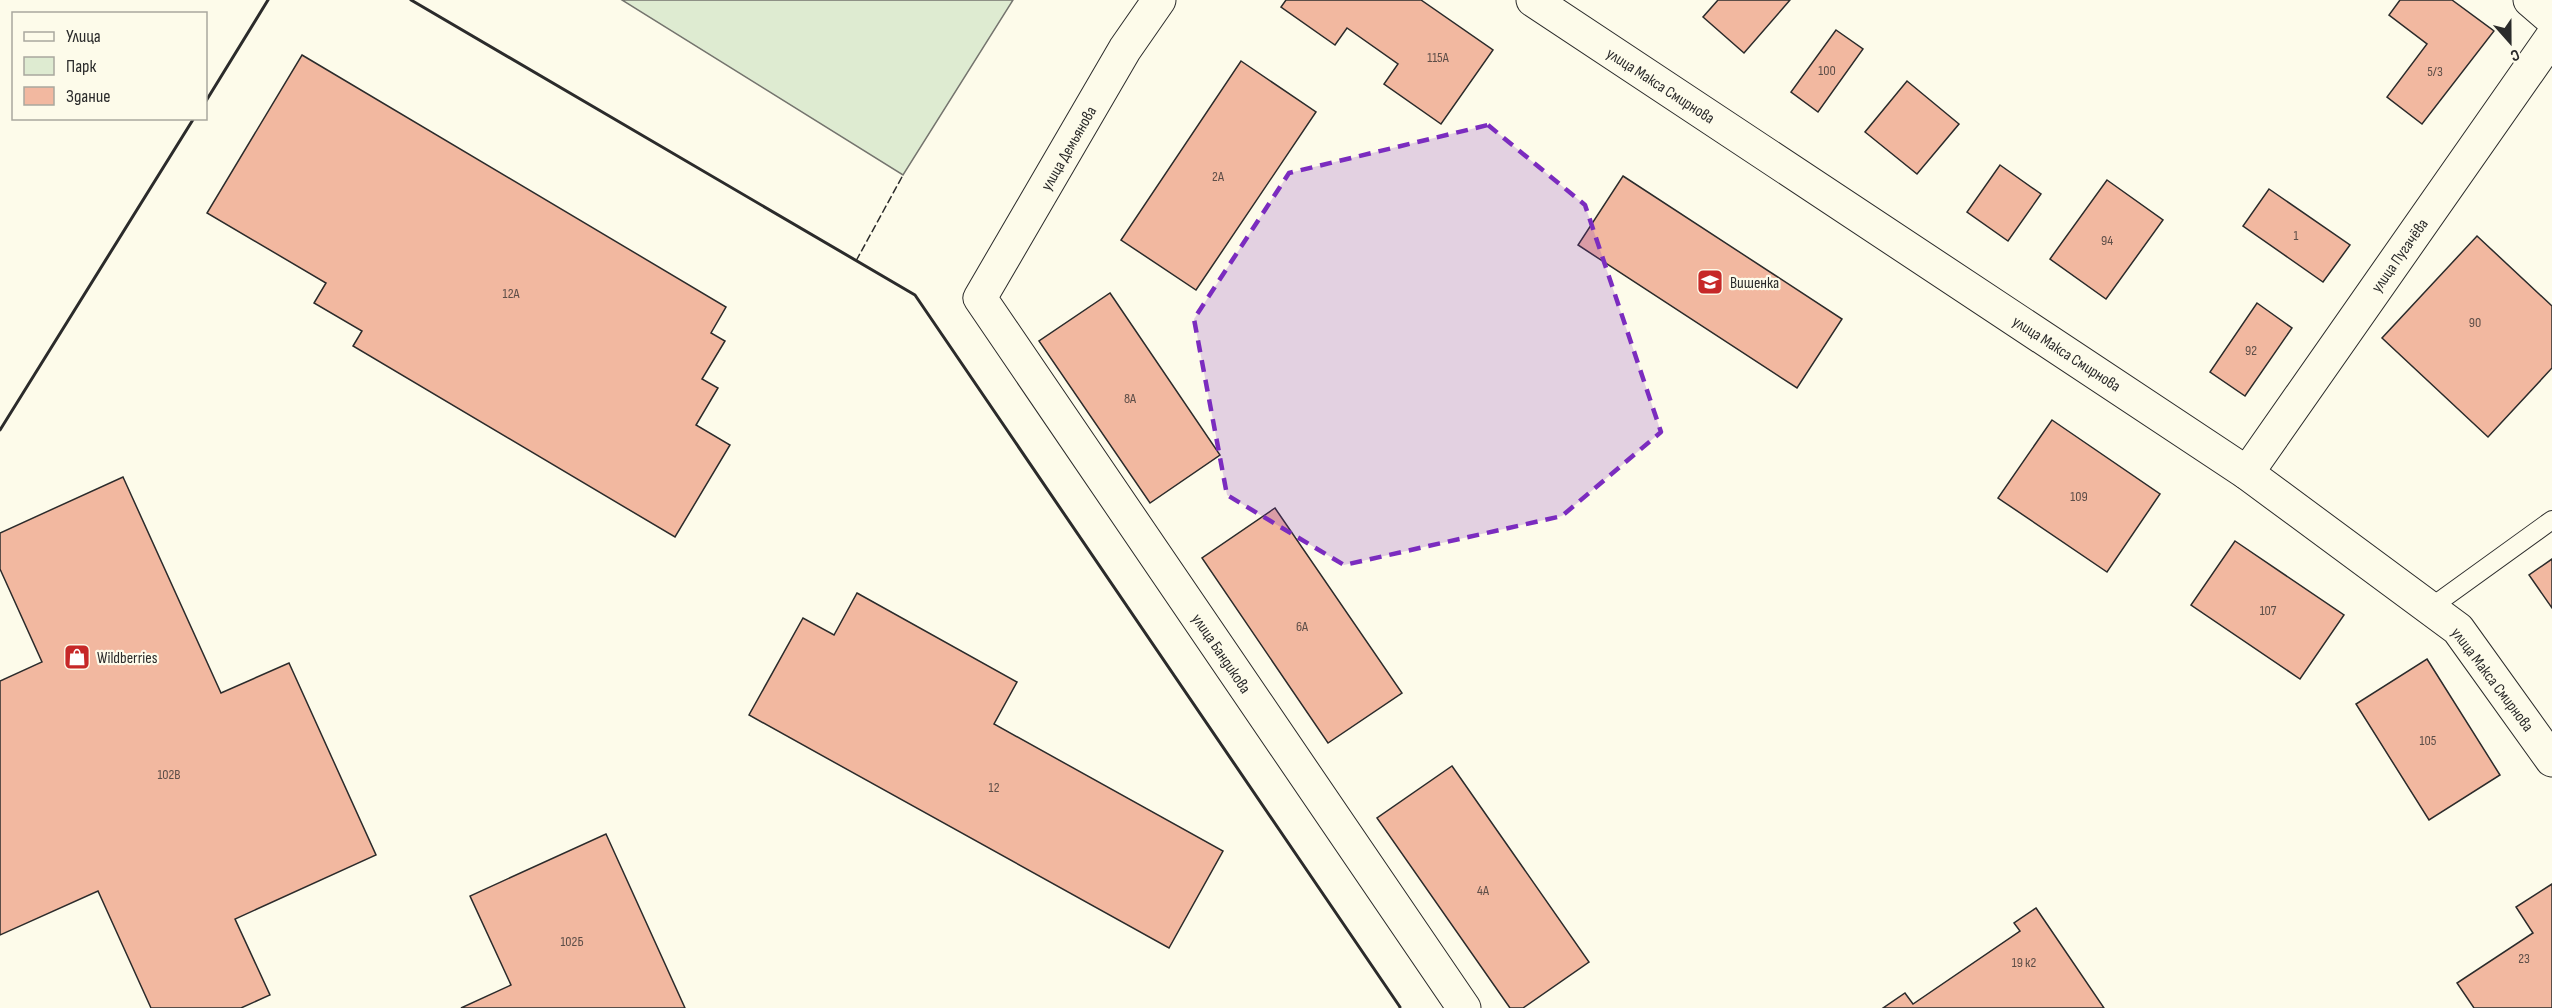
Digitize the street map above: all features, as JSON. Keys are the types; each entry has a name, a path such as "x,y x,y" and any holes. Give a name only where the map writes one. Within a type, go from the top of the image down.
{"street":[{"name":"улица Демьянова","path":"980,298 1125,49 1159,0"},
{"name":"улица Макса Смирнова","path":"1533,0 2247,473 2430,608 2458,629 2552,760"},
{"path":"2530,0 2552,19"},
{"name":"улица Пугачёва","path":"2247,473 2552,37"},
{"name":"улица Бандикова","path":"980,298 1464,1008"}],"lane":[{"path":"2430,608 2552,520"}],"highlighted area":[{"path":"1488,125 1585,205 1661,432 1562,516 1344,565 1227,495 1194,319 1289,173"}],"green space":[{"path":"622,0 1013,0 903,175"}],"building":[{"path":"1286,0 1421,0 1493,50 1441,124 1384,84 1398,64 1347,28 1335,45 1281,7"},
{"path":"1718,0 1790,0 1744,53 1703,17"},
{"path":"2400,0 2452,0 2494,31 2422,124 2387,97 2427,44 2389,15"},
{"path":"1836,30 1863,49 1818,112 1791,92"},
{"path":"302,55 726,307 711,333 725,341 702,379 718,388 696,425 730,445 675,537 353,346 362,331 314,303 326,283 207,213"},
{"path":"1241,61 1316,112 1196,290 1121,240"},
{"path":"1907,81 1959,124 1917,174 1865,132"},
{"path":"2000,165 2041,194 2008,241 1967,212"},
{"name":"Вишенка","path":"1623,176 1842,319 1797,388 1578,245"},
{"path":"2107,180 2163,220 2106,299 2050,259"},
{"path":"2269,189 2350,245 2323,282 2243,226"},
{"path":"2477,236 2552,306 2552,368 2488,437 2382,338"},
{"path":"1110,293 1220,455 1150,503 1039,341"},
{"path":"2257,303 2292,328 2245,396 2210,372"},
{"path":"2052,420 2160,494 2107,572 1998,498"},
{"path":"123,477 221,693 289,663 376,855 235,919 270,995 241,1008 151,1008 98,891 0,935 0,681 42,662 0,569 0,533"},
{"path":"1275,508 1402,693 1328,743 1202,558"},
{"path":"2235,541 2344,615 2300,679 2191,605"},
{"path":"2552,559 2552,608 2529,575"},
{"path":"857,593 1017,682 994,724 1223,851 1169,948 749,715 803,618 834,635"},
{"path":"2427,659 2500,775 2429,820 2356,704"},
{"path":"1452,766 1589,962 1523,1008 1510,1008 1377,818"},
{"path":"606,834 685,1008 461,1008 511,985 470,896"},
{"path":"2552,884 2552,1008 2474,1008 2457,983 2533,933 2516,907"},
{"path":"2036,908 2104,1008 1883,1008 1905,993 1913,1004 2020,931 2014,923"}],"fence":[{"path":"856,261 903,175"}],"wall":[{"path":"207,99 268,0"},
{"path":"411,0 915,295 1400,1007"},
{"path":"0,430 193,120"}],"place":[{"name":"Вишенка","path":"1710,282"},
{"name":"Wildberries","path":"77,657"}]}
